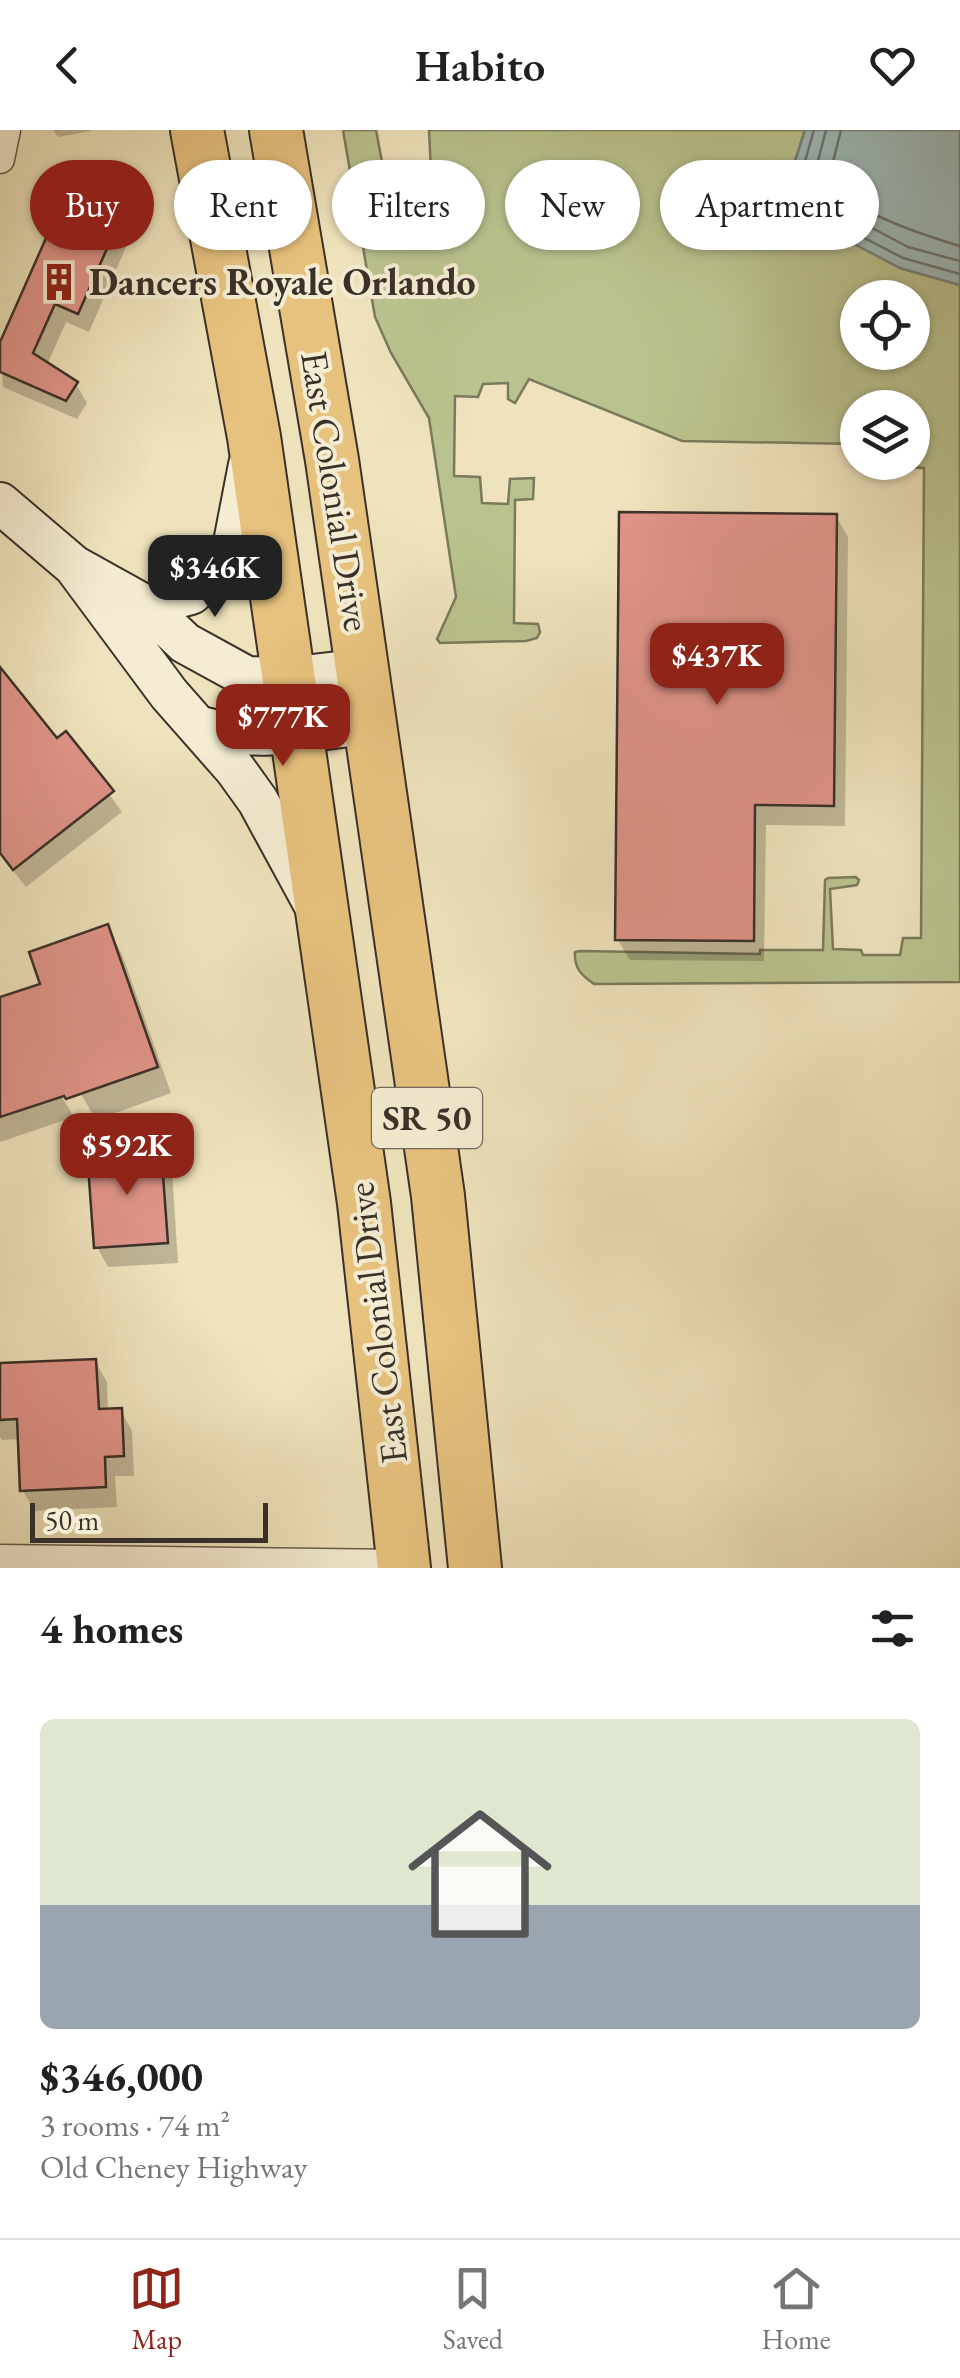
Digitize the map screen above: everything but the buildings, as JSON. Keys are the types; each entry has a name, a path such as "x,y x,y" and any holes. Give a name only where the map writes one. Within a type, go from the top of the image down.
{"highway":[{"name":"East Colonial Drive","path":"198,130 254,437 364,1203 404,1566"},
{"name":"East Colonial Drive","path":"276,130 302,270 363,669 438,1196 474,1568"}],"street":[{"path":"0,159 6,130"},
{"path":"146,606 190,594 232,553 254,437"},
{"path":"0,503 74,566 146,606 186,643 246,677 286,678 363,669"},
{"path":"74,566 169,694 201,727 258,801 323,920"},
{"path":"201,727 227,735 256,737 371,723"},
{"path":"0,1559 404,1566"}],"green space":[{"path":"343,130 376,130 382,160 348,160"},
{"path":"429,130 805,130 795,160 660,160 660,250 876,250 900,268 960,285 960,982 594,984 579,971 575,958 575,952 580,951 760,954 760,950 823,950 828,878 859,880 857,885 830,889 833,949 861,950 863,955 900,955 903,938 921,938 924,480 930,480 930,390 840,390 840,444 682,441 529,379 515,403 508,399 508,383 483,384 478,397 455,396 454,476 480,477 482,503 508,504 510,479 534,478 533,499 515,500 514,623 538,624 540,632 537,638 526,641 440,643 437,639 456,597 429,418 375,317 364,250 485,250 485,160 430,160"}],"water":[{"path":"805,130 960,130 960,285 900,268 866,250 879,250 879,160 795,160"}],"place":[{"name":"Dancers Royale Orlando","path":"59,282"}]}
